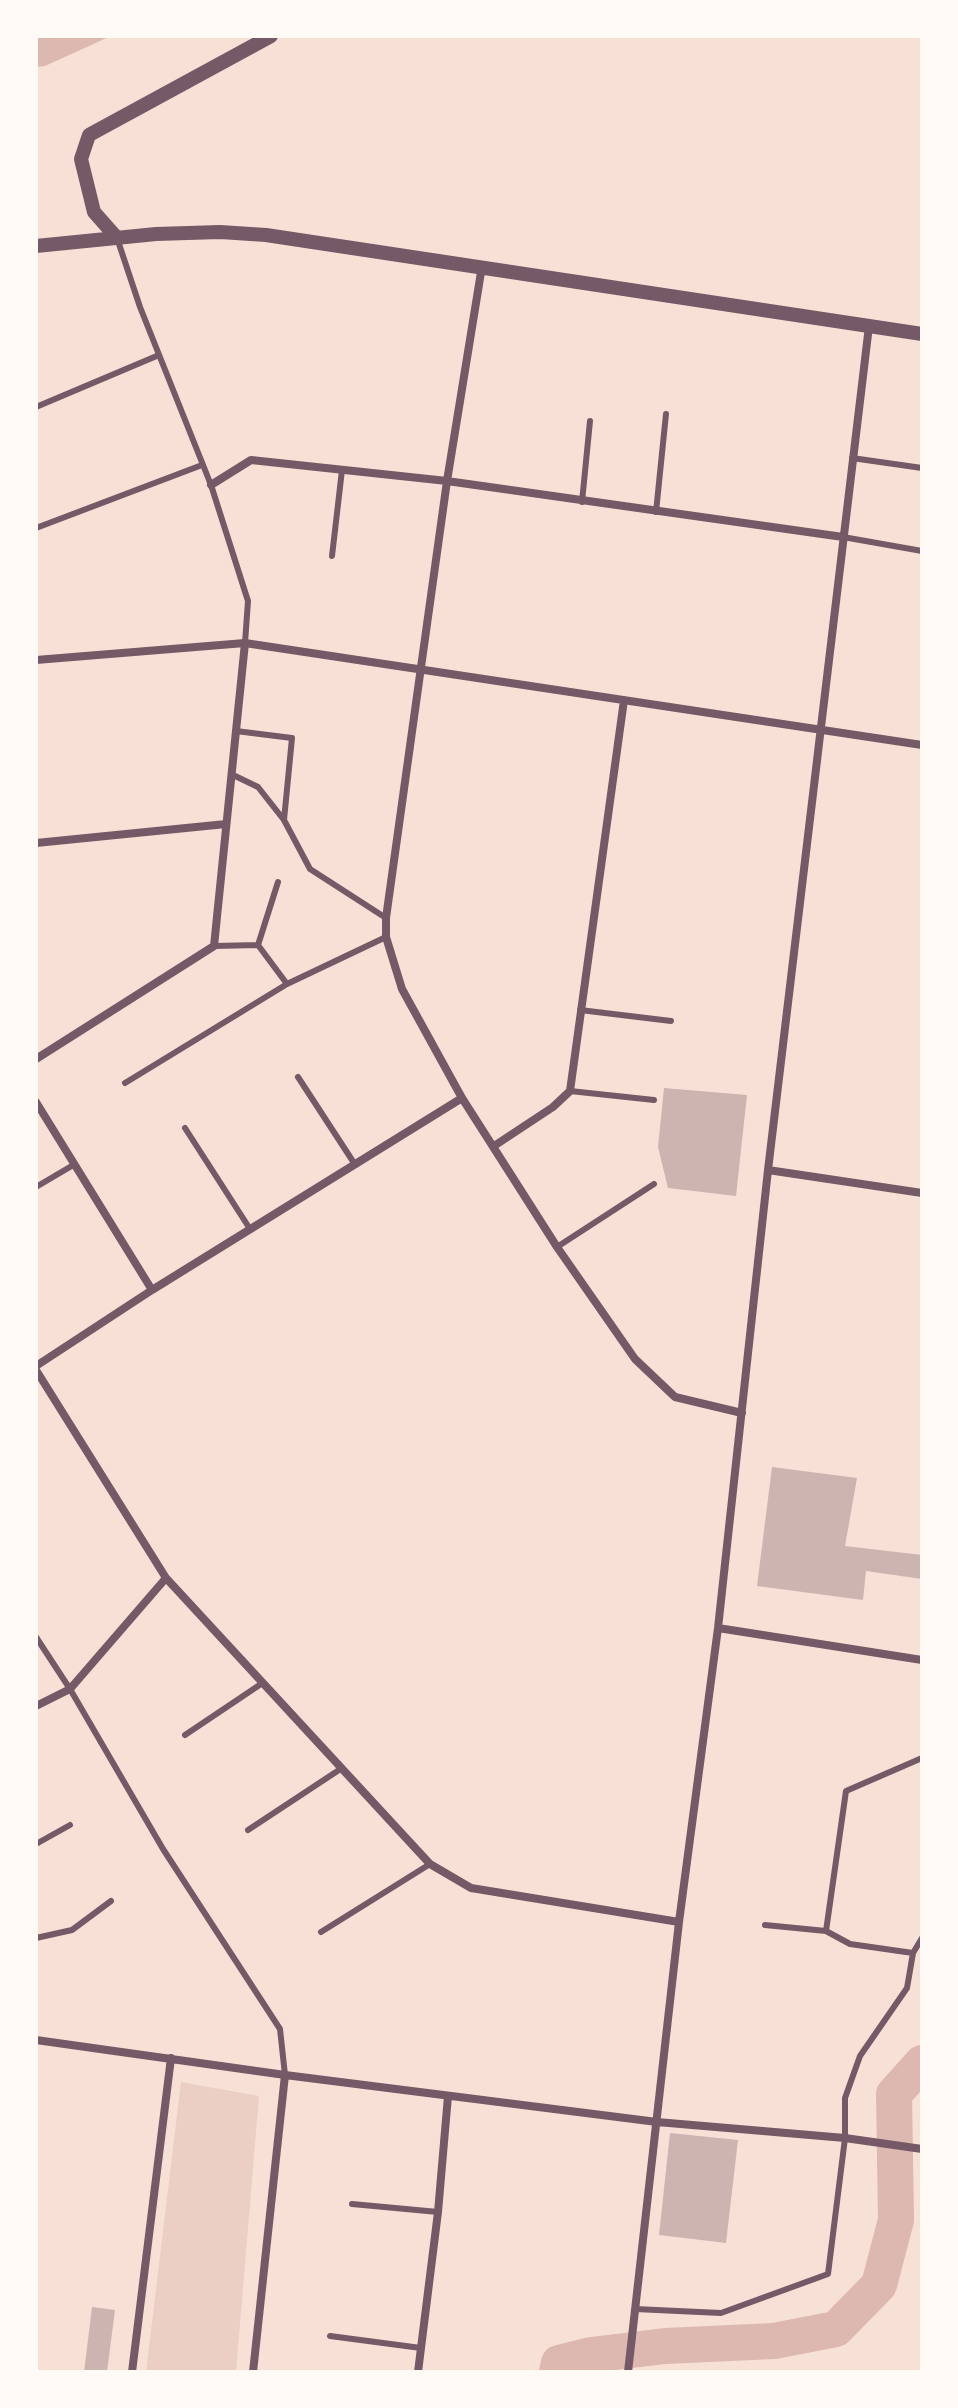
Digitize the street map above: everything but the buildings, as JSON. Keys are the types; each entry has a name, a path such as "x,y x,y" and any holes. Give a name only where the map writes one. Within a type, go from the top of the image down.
{"street":[{"path":"117,238 94,212 81,159 89,135 271,36"},
{"path":"36,246 220,232 266,235 922,334"},
{"path":"482,266 447,481 386,918 386,937 402,989 462,1098 557,1247 635,1359 675,1397 742,1413"},
{"path":"628,2371 679,1922 718,1628 768,1170 869,326"},
{"path":"211,485 251,460 447,481 843,537"},
{"path":"36,1059 214,946 245,643"},
{"path":"36,660 245,643 922,745"},
{"path":"494,1146 553,1107 570,1091 624,700"},
{"path":"36,843 226,824"},
{"path":"462,1098 152,1290 36,1368 166,1578 430,1864 471,1888 679,1922"},
{"path":"36,1102 152,1290"},
{"path":"768,1170 922,1193"},
{"path":"36,1706 70,1689 166,1578"},
{"path":"718,1628 922,1660"},
{"path":"36,2040 657,2122 845,2138 922,2149"},
{"path":"132,2372 171,2058"},
{"path":"253,2372 285,2075"},
{"path":"418,2372 438,2212 448,2096"}],"lane":[{"path":"117,238 211,485 248,601 245,643"},
{"path":"36,407 159,355"},
{"path":"656,512 666,414"},
{"path":"582,502 590,421"},
{"path":"852,458 922,468"},
{"path":"36,528 202,465"},
{"path":"332,556 342,470"},
{"path":"843,537 922,551"},
{"path":"236,731 292,738 284,820"},
{"path":"231,774 258,787 284,820 310,869 386,918"},
{"path":"258,945 278,882"},
{"path":"125,1083 287,984 386,937"},
{"path":"214,946 258,945"},
{"path":"258,945 287,984"},
{"path":"580,1010 671,1021"},
{"path":"298,1077 354,1163"},
{"path":"570,1091 654,1100"},
{"path":"185,1128 250,1229"},
{"path":"36,1187 75,1164"},
{"path":"557,1247 654,1184"},
{"path":"36,1637 70,1689 163,1849 280,2029 285,2075"},
{"path":"185,1735 261,1684"},
{"path":"826,1931 846,1791 922,1758"},
{"path":"248,1830 342,1768"},
{"path":"36,1844 70,1825"},
{"path":"321,1932 430,1864"},
{"path":"36,1938 72,1930 111,1901"},
{"path":"765,1925 826,1931 850,1944 913,1953"},
{"path":"635,2309 721,2313 828,2274 845,2138 845,2098 860,2056 907,1988 913,1953 922,1938"},
{"path":"352,2204 438,2212"},
{"path":"330,2336 421,2348"}],"shaded area":[{"path":"36,36 111,36 45,66 36,67"},
{"path":"181,2082 259,2096 236,2372 146,2372"}],"waterway":[{"path":"557,2372 559,2363 591,2355 665,2346 774,2341 836,2329 879,2285 896,2220 894,2094 922,2063"}]}
